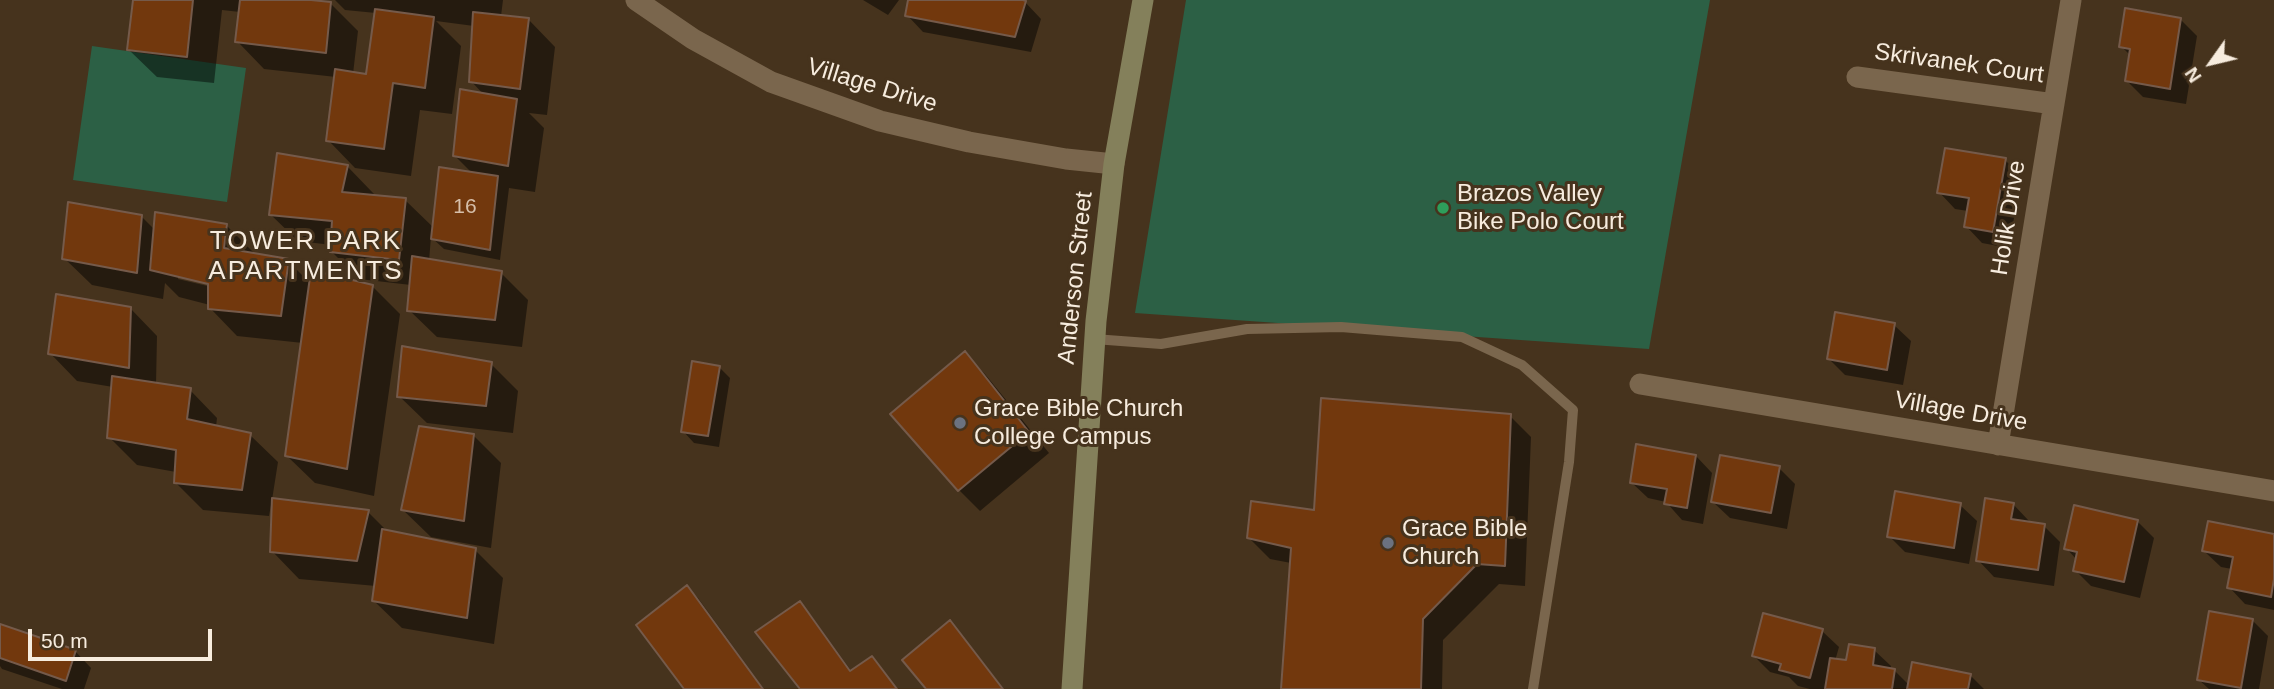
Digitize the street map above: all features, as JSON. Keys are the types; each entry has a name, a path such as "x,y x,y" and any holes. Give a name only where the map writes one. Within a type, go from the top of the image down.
{"street":[{"name":"Village Drive","path":"636,0 693,39 771,82 880,121 970,142 1066,159 1114,164"},
{"name":"Anderson Street","path":"1072,689 1094,339 1114,164 1143,0"},
{"name":"Holik Drive","path":"1998,444 2071,0"},
{"name":"Skrivanek Court","path":"1857,77 2054,104"},
{"name":"Village Drive","path":"1640,384 2274,491"}],"lane":[{"path":"1094,339 1161,344 1247,328 1341,327 1462,337 1522,365 1573,410 1569,462 1532,689"}],"green space":[{"path":"1186,0 1710,0 1649,349 1135,313"},
{"path":"92,46 246,68 227,202 73,180"}],"building":[{"path":"133,0 193,0 187,57 127,50"},
{"path":"240,0 331,2 326,53 235,42"},
{"path":"908,0 1026,1 1015,37 905,16"},
{"path":"2125,8 2181,18 2170,89 2125,81 2130,49 2119,47"},
{"path":"375,9 434,17 425,88 393,83 384,149 326,141 335,69 366,74"},
{"path":"473,12 529,18 520,89 469,82"},
{"path":"460,89 517,99 508,166 453,156"},
{"path":"1945,148 2006,158 1993,232 1964,227 1969,198 1937,193"},
{"path":"277,153 348,165 342,192 406,198 399,260 330,252 332,221 269,215"},
{"path":"439,167 498,176 490,250 431,239"},
{"path":"68,202 142,215 137,273 62,259"},
{"path":"155,212 227,224 224,248 289,259 281,316 208,309 208,284 150,270"},
{"path":"412,256 502,271 495,320 407,311"},
{"path":"311,270 373,285 347,469 285,456"},
{"path":"56,294 131,307 129,368 48,354"},
{"path":"1835,312 1895,323 1887,370 1827,359"},
{"path":"402,346 492,362 486,406 397,397"},
{"name":"Grace Bible Church College Campus","path":"965,351 1029,432 958,491 890,414"},
{"path":"692,361 720,366 708,436 681,432"},
{"path":"112,376 191,388 187,419 251,433 242,490 174,483 176,450 107,438"},
{"name":"Grace Bible Church","path":"1321,398 1511,414 1505,566 1477,564 1423,619 1421,689 1281,689 1291,548 1247,538 1251,501 1314,510"},
{"path":"419,426 474,434 464,521 401,510"},
{"path":"1636,444 1696,455 1687,508 1664,504 1667,489 1630,483"},
{"path":"1720,455 1780,466 1771,513 1711,502"},
{"path":"1895,491 1961,503 1954,548 1887,537"},
{"path":"272,498 369,510 357,561 270,552"},
{"path":"1985,498 2014,503 2011,519 2045,524 2038,570 1976,561"},
{"path":"2074,505 2138,520 2124,582 2073,571 2077,552 2064,549"},
{"path":"2208,521 2274,534 2274,579 2271,597 2227,588 2233,557 2202,551"},
{"path":"382,529 476,548 467,618 372,601"},
{"path":"687,585 763,689 684,689 636,625"},
{"path":"800,601 850,671 872,656 897,689 800,689 755,632"},
{"path":"2209,611 2253,619 2241,688 2197,680"},
{"path":"1763,613 1823,629 1810,678 1779,670 1781,664 1752,656"},
{"path":"950,620 1003,689 926,689 902,660"},
{"path":"0,624 76,650 66,681 0,658"},
{"path":"1849,644 1875,648 1873,665 1895,669 1892,689 1825,689 1830,658 1846,660"},
{"path":"1912,662 1971,674 1968,689 1907,689"}],"place":[{"name":"Brazos Valley Bike Polo Court","path":"1443,208"},
{"name":"Grace Bible Church College Campus","path":"960,423"},
{"name":"Grace Bible Church","path":"1388,543"}],"district":[{"name":"TOWER PARK APARTMENTS","path":"306,257"}]}
